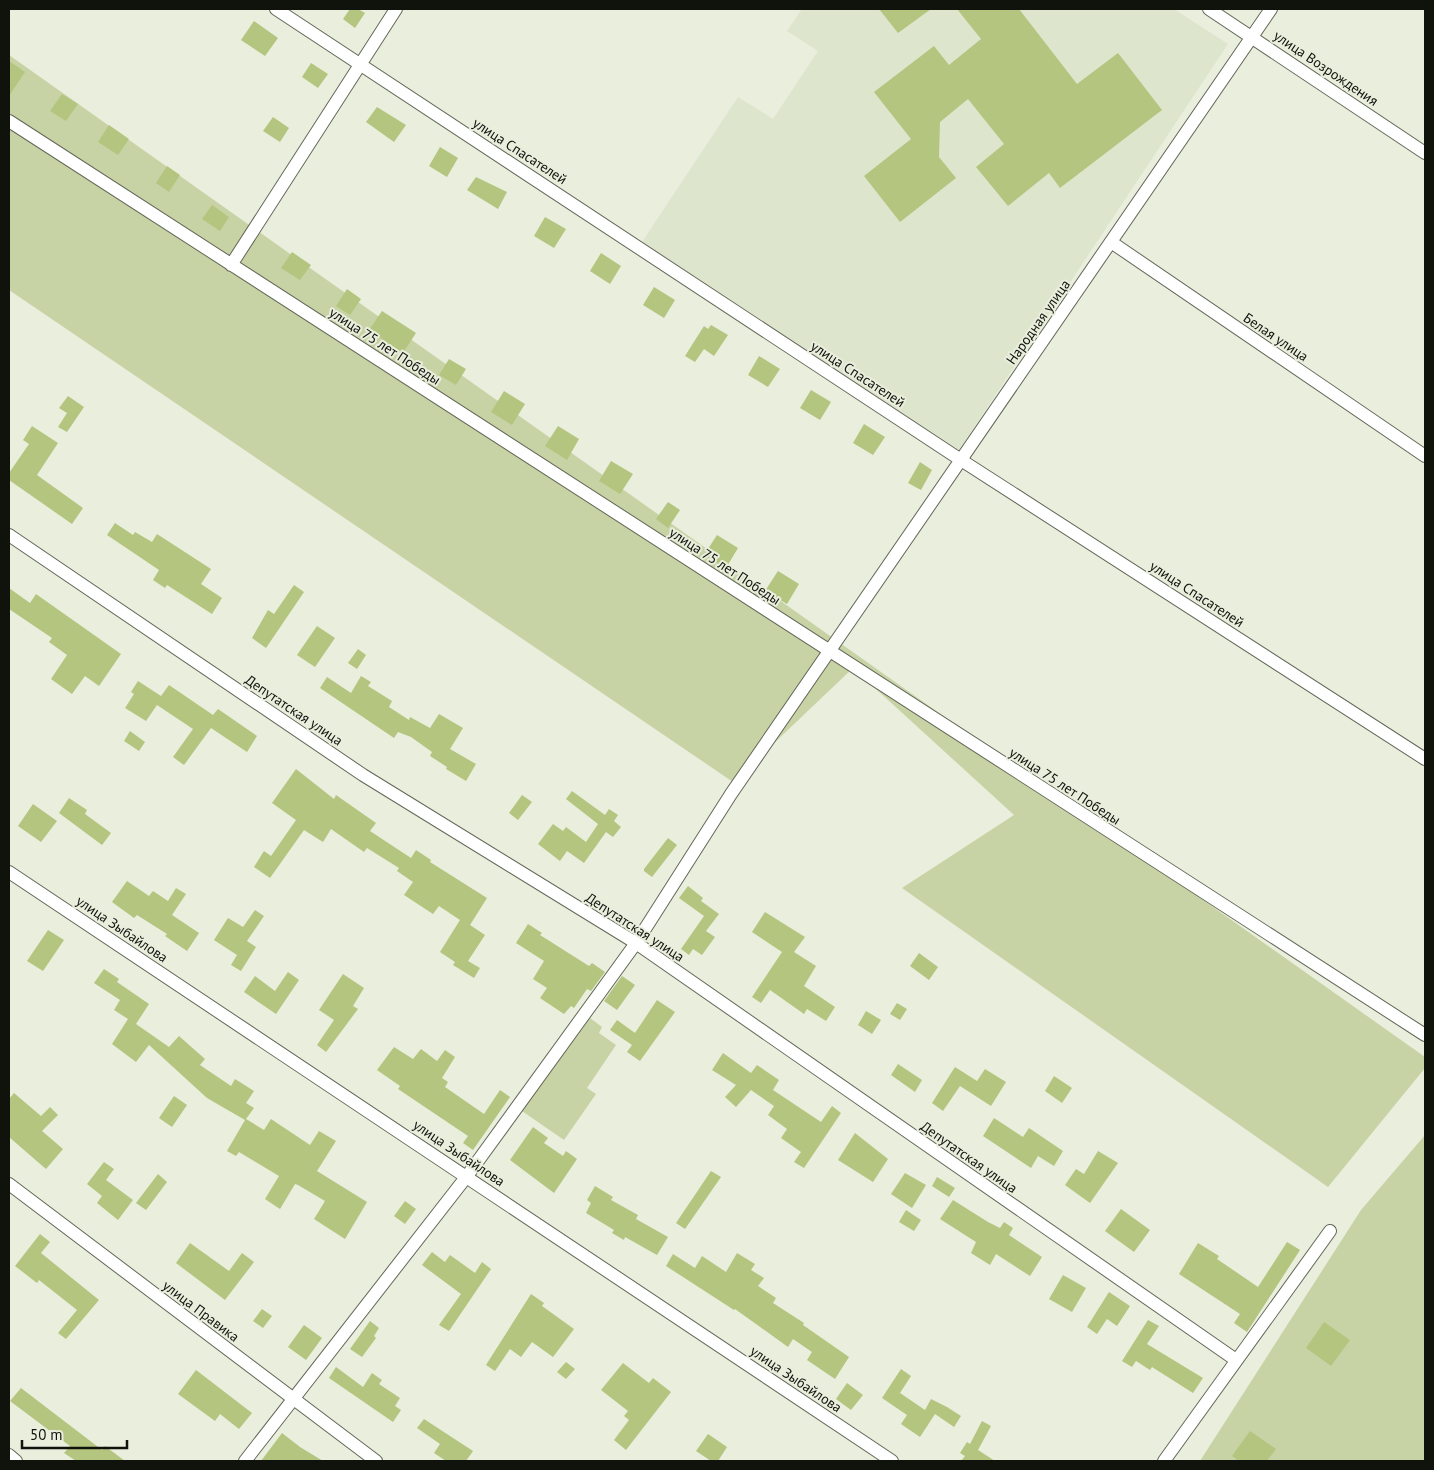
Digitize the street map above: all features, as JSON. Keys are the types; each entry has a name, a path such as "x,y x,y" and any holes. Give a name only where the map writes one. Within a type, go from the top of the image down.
{"street":[{"name":"улица Спасателей","path":"276,9 961,460 1425,759"},
{"path":"231,265 396,9"},
{"name":"улица Возрождения","path":"1209,9 1425,153"},
{"name":"Народная улица","path":"245,1461 467,1176 636,944 731,794 1271,9"},
{"name":"улица 75 лет Победы","path":"9,121 1425,1035"},
{"name":"Белая улица","path":"1111,242 1425,456"},
{"name":"Депутатская улица","path":"9,535 363,775 636,944 1236,1360"},
{"name":"улица Зыбайлова","path":"9,872 892,1461"},
{"name":"улица Правика","path":"9,1184 292,1400 376,1461"},
{"path":"1164,1461 1330,1231"},
{"path":"9,1455 16,1461"}],"shaded area":[{"path":"802,9 1174,9 1228,44 959,450 642,242 738,97 773,119 818,51 787,31"}],"green space":[{"path":"9,55 1425,1057 1425,1068 1328,1187 902,888 1014,815 853,668 733,782 9,290"},
{"path":"590,1018 602,1027 599,1033 616,1045 587,1088 596,1094 564,1140 522,1111"},
{"path":"1425,1135 1425,1461 1200,1461 1361,1210"}],"building":[{"path":"350,9 358,9 365,13 355,28 343,19"},
{"path":"879,9 931,9 898,33"},
{"path":"957,9 1019,9 1077,84 1118,53 1162,110 1060,188 1049,173 1008,206 976,167 1004,144 968,99 940,122 939,157 956,178 900,222 864,176 911,139 874,92 934,46 949,65 981,39"},
{"path":"254,21 278,38 265,56 241,40"},
{"path":"9,61 25,72 9,96"},
{"path":"311,63 328,74 318,88 302,77"},
{"path":"62,94 78,104 66,121 50,111"},
{"path":"377,107 406,125 394,142 366,122"},
{"path":"273,117 289,128 280,142 263,131"},
{"path":"109,125 129,139 118,155 98,142"},
{"path":"440,147 458,158 447,177 429,166"},
{"path":"167,166 180,175 169,192 156,183"},
{"path":"476,177 507,192 498,209 467,190"},
{"path":"212,205 229,217 220,231 202,219"},
{"path":"545,217 566,229 554,248 534,236"},
{"path":"292,252 311,265 300,280 281,268"},
{"path":"601,253 621,266 610,284 590,271"},
{"path":"654,287 675,300 664,318 643,305"},
{"path":"347,289 361,299 350,315 336,306"},
{"path":"382,311 416,333 403,353 369,330"},
{"path":"711,325 728,335 714,356 704,349 695,362 685,356 704,326 708,329"},
{"path":"759,356 780,369 768,387 748,375"},
{"path":"449,359 466,369 456,385 439,375"},
{"path":"811,390 831,402 820,420 800,408"},
{"path":"504,391 525,404 512,425 491,412"},
{"path":"68,396 84,407 67,432 58,427 67,413 59,408"},
{"path":"864,424 885,437 873,455 853,443"},
{"path":"32,426 58,443 37,475 83,508 72,524 9,480 9,473 29,444 23,440"},
{"path":"558,426 579,439 567,460 545,446"},
{"path":"611,461 633,474 620,494 599,481"},
{"path":"920,462 932,470 921,490 908,483"},
{"path":"668,502 680,510 668,528 656,519"},
{"path":"115,523 133,535 135,532 152,542 157,534 211,569 201,584 222,598 212,614 167,585 165,588 153,580 159,570 107,535"},
{"path":"717,535 738,548 726,568 704,555"},
{"path":"778,571 799,584 787,604 765,591"},
{"path":"294,585 304,592 266,648 252,638 268,610 274,614"},
{"path":"9,588 30,603 36,594 121,654 99,686 85,676 72,694 51,679 67,655 49,642 52,638 9,609"},
{"path":"317,626 335,638 315,667 297,655"},
{"path":"358,649 366,655 357,669 348,663"},
{"path":"361,676 371,682 368,686 392,701 389,707 409,720 410,717 430,728 439,714 463,728 450,749 476,764 466,781 446,769 447,767 430,756 432,752 411,737 398,732 394,738 320,688 327,677 351,693"},
{"path":"138,681 161,696 169,685 213,715 218,709 257,736 247,752 211,728 184,765 173,757 193,729 157,705 146,721 125,708 134,694 131,692"},
{"path":"130,731 145,742 139,751 124,741"},
{"path":"296,769 334,799 336,795 376,823 370,831 411,858 416,850 431,860 430,862 487,898 470,925 485,935 468,961 480,968 474,978 453,965 455,962 440,952 460,920 439,906 433,914 404,895 413,882 397,871 399,868 367,848 364,852 331,829 323,842 304,830 270,878 254,867 264,851 271,856 296,820 272,803"},
{"path":"572,791 605,815 609,809 618,815 614,821 621,827 613,837 606,832 584,863 567,851 560,861 538,844 553,824 563,831 566,827 586,842 598,824 566,799"},
{"path":"522,795 532,802 518,820 509,813"},
{"path":"69,798 87,810 85,814 111,833 102,845 59,813"},
{"path":"33,804 57,821 41,842 18,826"},
{"path":"668,838 677,845 652,877 644,869"},
{"path":"127,881 149,896 153,891 168,901 176,888 186,894 172,915 199,933 187,951 165,936 167,934 137,915 134,918 112,902"},
{"path":"688,886 703,898 701,901 719,914 706,931 715,937 702,955 693,949 689,955 681,949 704,916 679,898"},
{"path":"255,910 264,916 247,941 256,947 241,971 231,965 237,955 214,940 228,918 243,927"},
{"path":"765,912 805,937 794,952 816,966 804,986 835,1007 826,1021 807,1009 804,1014 770,990 761,1003 752,997 782,952 752,932"},
{"path":"528,924 542,933 540,935 589,966 592,963 605,972 591,991 587,989 574,1008 571,1006 564,1014 540,998 547,988 533,979 544,961 516,943"},
{"path":"48,930 64,940 43,971 27,961"},
{"path":"919,953 938,967 929,980 910,966"},
{"path":"104,969 119,979 117,982 149,1004 136,1024 169,1047 179,1036 205,1059 200,1065 231,1086 235,1079 254,1091 246,1103 254,1108 246,1119 264,1130 271,1119 310,1145 319,1131 336,1141 317,1171 367,1202 345,1239 314,1219 325,1201 298,1185 295,1184 280,1209 265,1199 279,1176 239,1152 236,1156 227,1151 245,1120 207,1098 149,1045 136,1062 112,1044 128,1019 114,1010 120,1000 94,983"},
{"path":"288,972 299,980 276,1014 244,992 255,976 275,991"},
{"path":"343,974 364,988 353,1006 358,1009 326,1052 317,1045 334,1020 319,1010"},
{"path":"622,976 635,985 617,1010 604,1001"},
{"path":"657,1000 675,1012 640,1061 627,1052 632,1045 610,1030 617,1020 635,1033"},
{"path":"897,1003 907,1009 900,1020 890,1014"},
{"path":"866,1011 881,1020 872,1034 858,1025"},
{"path":"394,1047 413,1059 421,1049 437,1061 445,1050 455,1057 442,1078 448,1082 445,1087 484,1114 500,1090 510,1097 473,1150 463,1143 468,1136 398,1089 400,1086 377,1070"},
{"path":"723,1053 751,1073 757,1065 779,1080 773,1090 821,1122 832,1106 841,1113 804,1168 794,1162 801,1152 781,1138 787,1129 768,1115 774,1106 751,1090 736,1107 725,1097 736,1085 712,1070"},
{"path":"898,1064 922,1080 915,1092 891,1075"},
{"path":"955,1067 977,1081 985,1069 1006,1082 991,1106 960,1086 943,1111 932,1103"},
{"path":"1054,1076 1072,1088 1062,1103 1045,1091"},
{"path":"14,1093 41,1116 50,1107 58,1115 42,1131 63,1149 46,1169 9,1137 9,1099"},
{"path":"174,1096 187,1105 172,1127 159,1118"},
{"path":"994,1118 1023,1137 1029,1128 1063,1151 1054,1166 1038,1156 1031,1168 983,1136"},
{"path":"533,1127 548,1138 544,1143 563,1156 566,1151 577,1159 554,1193 510,1160"},
{"path":"855,1133 888,1159 873,1182 838,1160"},
{"path":"1098,1151 1118,1163 1090,1203 1065,1185 1076,1169 1084,1174"},
{"path":"104,1162 114,1169 106,1180 133,1200 118,1220 97,1203 102,1196 87,1184"},
{"path":"711,1171 721,1177 685,1229 676,1223"},
{"path":"905,1173 926,1185 912,1208 891,1194"},
{"path":"158,1174 167,1182 146,1210 136,1203"},
{"path":"937,1177 955,1188 949,1197 932,1186"},
{"path":"595,1186 613,1197 611,1200 638,1215 636,1219 668,1237 657,1255 625,1237 624,1240 612,1233 614,1230 586,1213 591,1203 587,1200"},
{"path":"953,1200 1000,1228 1004,1222 1013,1228 1009,1235 1042,1257 1030,1276 996,1254 990,1265 971,1253 976,1242 940,1219"},
{"path":"405,1201 416,1209 405,1224 394,1216"},
{"path":"1121,1209 1150,1230 1134,1252 1105,1231"},
{"path":"906,1210 921,1220 914,1231 899,1222"},
{"path":"40,1234 50,1242 41,1253 99,1300 66,1339 58,1333 77,1310 39,1280 37,1283 15,1266"},
{"path":"1287,1242 1300,1250 1247,1332 1234,1323 1240,1314 1179,1274 1198,1243 1219,1256 1217,1259 1258,1287"},
{"path":"190,1243 229,1271 242,1253 254,1262 225,1300 176,1263"},
{"path":"432,1252 445,1262 450,1255 475,1273 482,1262 491,1269 449,1331 439,1325 461,1294 422,1265"},
{"path":"737,1253 755,1264 751,1270 764,1278 758,1286 776,1298 773,1303 804,1323 803,1325 849,1357 835,1379 807,1360 812,1352 793,1339 788,1347 735,1309 666,1266 673,1254 695,1268 702,1256 726,1272"},
{"path":"1063,1275 1086,1288 1072,1312 1049,1299"},
{"path":"1109,1292 1130,1306 1117,1326 1107,1319 1097,1334 1087,1327"},
{"path":"531,1294 544,1303 542,1306 574,1329 553,1357 532,1342 521,1357 510,1349 495,1371 486,1365"},
{"path":"262,1309 272,1316 263,1328 253,1321"},
{"path":"1148,1320 1159,1326 1147,1344 1203,1378 1193,1393 1152,1367 1150,1370 1136,1361 1132,1367 1122,1361"},
{"path":"370,1321 379,1328 374,1336 376,1338 362,1357 350,1349"},
{"path":"1324,1322 1350,1340 1331,1366 1306,1348"},
{"path":"304,1325 322,1338 306,1360 288,1347"},
{"path":"566,1362 575,1369 566,1379 557,1372"},
{"path":"623,1363 649,1383 653,1378 671,1392 626,1450 614,1440 629,1420 624,1416 628,1411 601,1390"},
{"path":"336,1367 363,1387 372,1373 382,1380 379,1384 400,1398 395,1406 401,1410 393,1422 329,1378"},
{"path":"901,1369 911,1376 900,1393 925,1410 931,1399 947,1407 961,1416 954,1427 935,1414 920,1437 901,1424 907,1415 882,1398"},
{"path":"196,1370 252,1413 239,1429 220,1414 215,1421 178,1394"},
{"path":"847,1383 863,1395 851,1410 836,1399"},
{"path":"21,1388 102,1450 105,1446 125,1461 76,1461 64,1453 70,1446 10,1401"},
{"path":"424,1419 473,1451 466,1461 446,1461 434,1453 440,1444 417,1428"},
{"path":"982,1421 991,1426 978,1450 995,1461 961,1461 965,1456 960,1453 967,1442 970,1444"},
{"path":"1250,1431 1276,1449 1267,1461 1239,1461 1232,1456"},
{"path":"282,1433 300,1447 323,1461 261,1461"},
{"path":"708,1434 727,1447 718,1461 711,1461 696,1451"}]}
